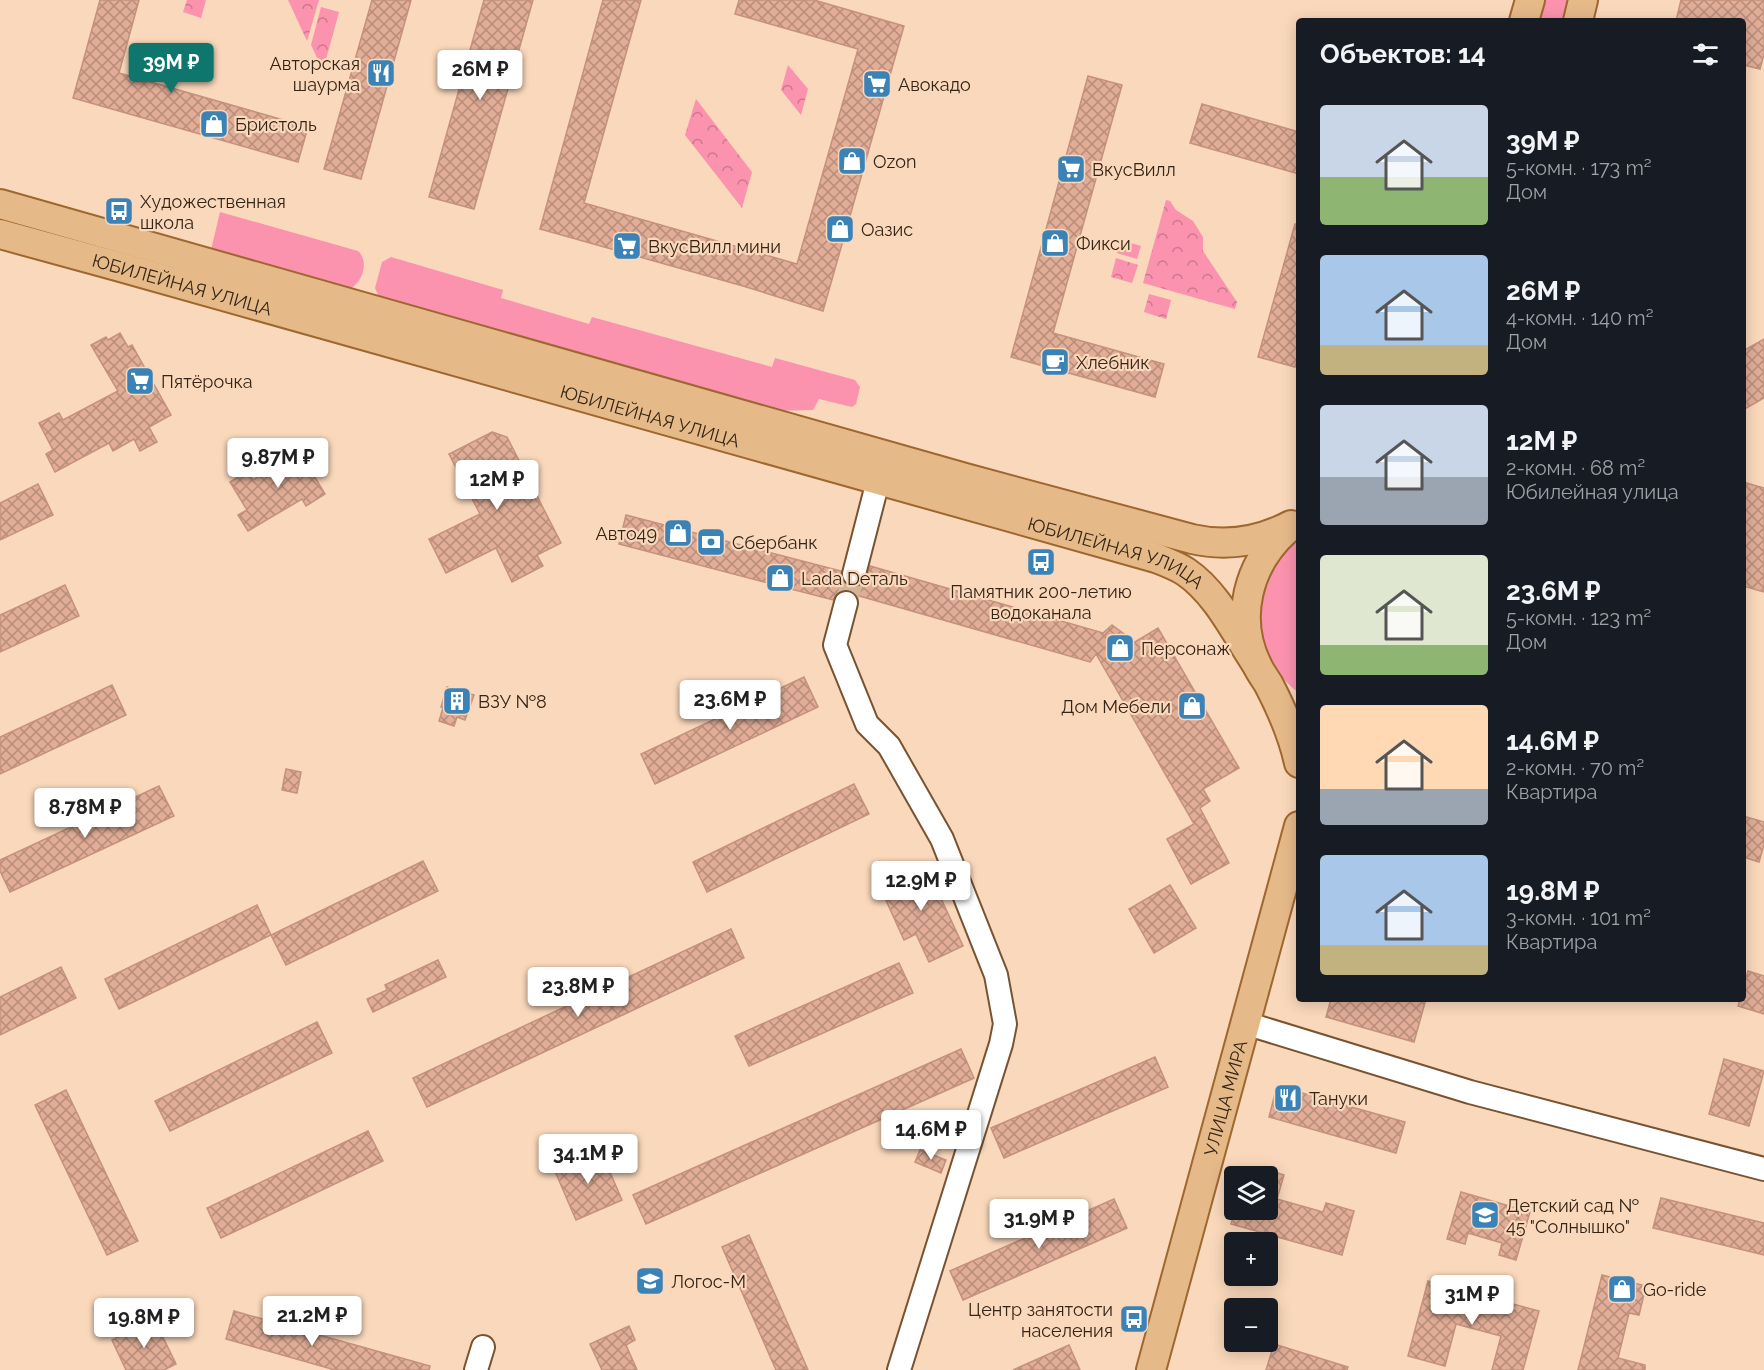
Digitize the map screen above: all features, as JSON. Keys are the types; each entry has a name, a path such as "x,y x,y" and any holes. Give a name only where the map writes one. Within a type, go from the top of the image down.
{"main road":[{"path":"1525,18 1530,0"},
{"path":"1579,18 1583,0"},
{"name":"ЮБИЛЕЙНАЯ УЛИЦА","path":"0,204 976,481 1192,539 1225,544 1246,541 1274,534 1295,523"},
{"name":"ЮБИЛЕЙНАЯ УЛИЦА","path":"0,234 196,287 1172,564 1186,572 1210,595 1262,674"},
{"path":"1295,523 1274,540 1261,558 1251,579 1246,600 1245,622 1249,644 1285,718 1296,753"},
{"path":"1262,674 1283,700 1296,709"},
{"name":"УЛИЦА МИРА","path":"1151,1370 1296,837"}],"street":[{"path":"854,574 878,481"},
{"path":"846,603 835,645 867,724 889,746 942,839 996,975 1005,1024 899,1370"},
{"path":"1245,1023 1470,1092 1764,1169"},
{"path":"476,1370 483,1347"}],"green space":[{"path":"187,0 206,0 201,18 183,12"},
{"path":"288,0 319,0 307,41"},
{"path":"1540,0 1572,0 1568,18 1535,18"},
{"path":"321,7 339,12 323,70 311,45"},
{"path":"788,65 808,89 801,115 781,90"},
{"path":"696,99 752,172 742,208 685,135"},
{"path":"1166,200 1193,221 1203,237 1203,251 1237,302 1235,309 1143,283"},
{"path":"220,212 358,251 364,265 359,281 351,288 211,250"},
{"path":"1121,240 1141,246 1137,259 1117,253"},
{"path":"391,257 503,290 501,298 589,324 592,317 772,367 775,358 855,380 860,387 856,404 852,407 819,399 813,410 770,411 380,299 375,288 382,262"},
{"path":"1116,258 1138,265 1132,283 1111,277"},
{"path":"1149,294 1171,300 1166,319 1144,312"},
{"path":"1296,541 1296,690 1275,667 1262,634 1262,599 1266,582 1274,566"}],"building":[{"path":"100,0 139,0 119,73 308,127 298,162 73,98"},
{"path":"372,0 411,0 361,179 324,169"},
{"path":"484,0 533,0 474,209 429,197"},
{"path":"603,0 641,0 584,203 797,264 858,49 735,14 739,0 814,0 904,26 823,311 540,229"},
{"path":"1681,0 1764,0 1764,54 1760,69 1746,66 1746,18 1677,18"},
{"path":"1088,76 1122,85 1053,333 1164,364 1155,397 1011,357"},
{"path":"1202,104 1296,131 1296,173 1190,143"},
{"path":"1296,224 1296,364 1295,367 1258,357"},
{"path":"120,333 128,347 132,345 171,415 149,427 157,442 140,451 134,439 113,451 109,443 55,472 46,454 53,450 39,423 59,413 63,420 118,391 91,345 106,337 108,340"},
{"path":"1764,339 1764,398 1746,408 1746,349"},
{"path":"492,432 507,437 561,543 537,555 543,566 512,582 496,548 446,573 429,539 480,514 449,454"},
{"path":"307,447 317,464 310,469 325,494 306,506 302,499 248,531 238,515 247,510 230,482 248,471 253,480"},
{"path":"1746,483 1764,488 1764,592 1746,587"},
{"path":"38,484 53,515 0,540 0,503"},
{"path":"626,515 841,571 844,583 851,587 858,587 864,583 870,566 1103,633 1112,625 1135,642 1158,628 1239,768 1203,789 1210,801 1200,808 1229,863 1191,884 1167,839 1194,824 1096,654 1090,662 856,595 849,590 837,593 833,600 619,544"},
{"path":"65,585 79,616 0,652 0,615"},
{"path":"804,677 818,707 655,784 641,754"},
{"path":"112,685 126,715 0,774 0,737"},
{"name":"ВЗУ №8","path":"447,687 474,695 465,720 457,717 454,726 439,721"},
{"path":"286,769 301,772 297,793 282,790"},
{"path":"854,784 869,814 707,892 693,862"},
{"path":"159,786 174,816 10,892 0,871 0,860"},
{"path":"1746,817 1764,822 1764,845 1759,862 1746,858"},
{"path":"423,861 438,891 286,965 271,935"},
{"path":"925,864 963,946 929,962 916,934 904,940 879,885"},
{"path":"1170,885 1196,928 1154,953 1129,909"},
{"path":"257,905 271,935 119,1009 105,979"},
{"path":"731,929 744,958 427,1107 413,1078"},
{"path":"438,960 446,977 373,1012 367,999 387,990 385,985"},
{"path":"899,963 913,993 749,1066 735,1036"},
{"path":"61,967 76,998 0,1035 0,997"},
{"path":"1748,971 1764,976 1764,1014 1738,1006 1739,1002 1746,1002"},
{"path":"1330,1002 1425,1002 1414,1042 1326,1017"},
{"path":"317,1022 332,1053 170,1131 155,1101"},
{"path":"961,1049 974,1078 646,1224 633,1195"},
{"path":"1155,1057 1168,1087 1004,1158 991,1128"},
{"path":"1724,1059 1764,1071 1749,1126 1709,1114"},
{"path":"1277,1086 1405,1122 1396,1153 1269,1117"},
{"path":"66,1090 138,1241 107,1255 35,1105"},
{"path":"368,1131 383,1161 221,1238 207,1208"},
{"path":"600,1149 622,1200 576,1220 554,1169"},
{"path":"920,1150 946,1160 941,1173 915,1162"},
{"path":"1278,1173 1284,1175 1278,1196"},
{"path":"1461,1192 1530,1212 1516,1260 1499,1255 1502,1243 1468,1233 1465,1244 1447,1239"},
{"path":"1661,1198 1764,1223 1764,1255 1653,1228"},
{"path":"1114,1199 1127,1228 963,1300 950,1271"},
{"path":"1278,1199 1323,1212 1326,1203 1354,1211 1342,1255 1278,1237 1278,1232 1260,1232 1231,1224 1232,1220 1278,1220"},
{"path":"749,1235 808,1370 776,1370 722,1247"},
{"path":"1602,1275 1646,1286 1639,1315 1629,1313 1618,1358 1645,1365 1645,1370 1578,1370"},
{"path":"1428,1281 1539,1311 1523,1370 1492,1370 1501,1336 1456,1324 1445,1366 1408,1356"},
{"path":"234,1311 430,1366 429,1370 335,1370 226,1339"},
{"path":"154,1319 176,1364 164,1370 126,1370 112,1340"},
{"path":"629,1326 635,1340 626,1345 637,1370 602,1370 590,1344"},
{"path":"1069,1345 1080,1370 1013,1370"},
{"path":"1278,1345 1348,1367 1347,1370 1266,1370 1272,1352 1278,1352"}],"tunnel":[{"path":"846,603 854,574"}],"place":[{"name":"Авторская шаурма","path":"381,73"},
{"name":"Авокадо","path":"877,84"},
{"name":"Бристоль","path":"214,124"},
{"name":"Ozon","path":"852,161"},
{"name":"ВкусВилл","path":"1071,169"},
{"name":"Художественная школа","path":"119,211"},
{"name":"Оазис","path":"840,229"},
{"name":"Фикси","path":"1055,243"},
{"name":"ВкусВилл мини","path":"627,246"},
{"name":"Хлебник","path":"1055,362"},
{"name":"Пятёрочка","path":"140,381"},
{"name":"Авто49","path":"678,533"},
{"name":"Сбербанк","path":"711,542"},
{"name":"Памятник 200-летию водоканала","path":"1041,562"},
{"name":"Lada Dеталь","path":"780,578"},
{"name":"Персонаж","path":"1120,648"},
{"name":"ВЗУ №8","path":"457,701"},
{"name":"Дом Мебели","path":"1192,706"},
{"name":"Тануки","path":"1288,1098"},
{"name":"Детский сад № 45 \"Солнышко\"","path":"1485,1215"},
{"name":"Логос-М","path":"650,1281"},
{"name":"Go-ride","path":"1622,1289"},
{"name":"Центр занятости населения","path":"1134,1319"}]}
